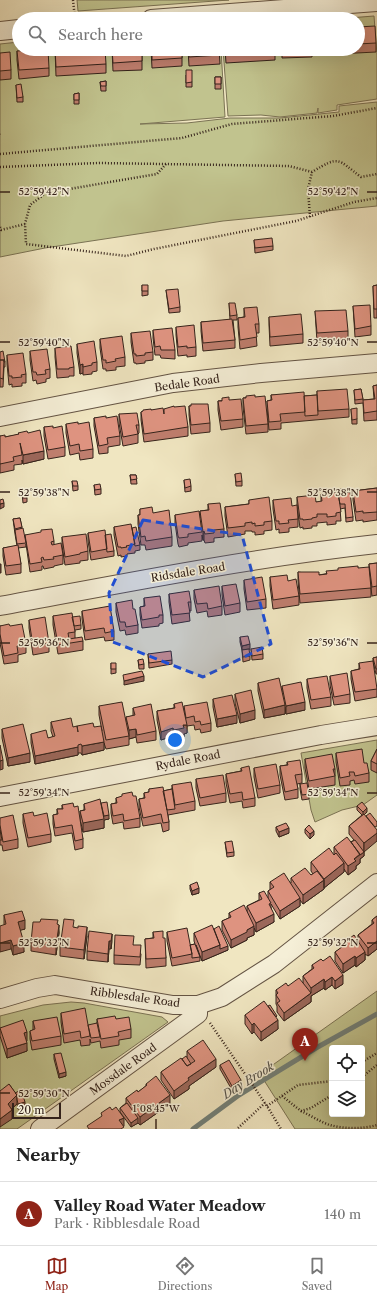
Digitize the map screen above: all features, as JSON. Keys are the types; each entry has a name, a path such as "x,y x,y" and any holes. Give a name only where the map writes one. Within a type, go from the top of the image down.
{"street":[{"path":"243,12 377,2"},
{"path":"0,30 12,29"},
{"name":"Bedale Road","path":"0,417 173,383 261,373 377,363"},
{"name":"Ridsdale Road","path":"0,606 236,564 377,544"},
{"name":"Rydale Road","path":"0,797 321,734 377,726"},
{"name":"Ribblesdale Road","path":"0,1000 37,988 55,985 198,1009 222,997 274,964 377,883"},
{"name":"Mossdale Road","path":"40,1129 198,1009"}],"path":[{"path":"73,0 74,12"},
{"path":"0,154 182,138 232,124 333,116 377,108"},
{"path":"0,168 99,163 289,166 312,172 329,162 338,161 345,163 361,177 377,174"},
{"path":"166,164 157,174 46,192 30,205 25,224 26,244 126,256 154,249 289,223 354,202 377,198"},
{"path":"310,217 308,189 312,172"},
{"path":"0,227 1,230 25,224"},
{"path":"198,1009 210,1022 260,1095 281,1129"},
{"path":"365,1060 377,1053"},
{"path":"365,1075 377,1065"},
{"path":"237,1129 266,1105 298,1085 329,1081"},
{"path":"282,1096 301,1111 329,1125 353,1128 369,1128 377,1125"},
{"path":"301,1111 311,1108 329,1097"}],"highlighted area":[{"path":"143,520 242,535 271,644 203,677 113,642 109,593"}],"green space":[{"path":"77,0 229,0 78,11"},
{"path":"374,16 377,55 377,99 337,105 337,110 318,113 318,108 317,113 280,117 261,115 228,116 224,56 365,56 365,17"},
{"path":"12,43 12,56 221,56 225,117 140,124 187,123 230,118 280,118 339,112 339,106 377,102 377,206 223,221 45,248 0,257 0,44"},
{"path":"377,740 377,795 363,805 342,810 315,822 311,810 301,753"},
{"path":"377,991 377,1129 295,1129 260,1074"},
{"path":"71,1002 162,1017 168,1022 17,1129 0,1129 0,1016 43,1005"}],"building":[{"path":"375,26 376,43 365,44 365,27"},
{"path":"10,52 11,70 0,71 0,53"},
{"path":"18,56 48,56 49,68 19,70"},
{"path":"55,56 105,56 106,64 56,67"},
{"path":"112,56 142,56 142,61 113,63"},
{"path":"152,56 182,56 182,58 152,60"},
{"path":"186,70 192,70 192,82 186,83"},
{"path":"215,77 221,77 221,84 215,84"},
{"path":"106,81 106,86 101,86 100,82"},
{"path":"21,84 23,97 17,98 16,85"},
{"path":"79,93 79,100 74,100 74,94"},
{"path":"272,238 273,246 255,248 254,240"},
{"path":"142,285 148,285 148,291 142,291"},
{"path":"377,285 377,309 374,309 373,286"},
{"path":"178,289 180,307 169,309 166,290"},
{"path":"229,303 235,303 237,315 230,316"},
{"path":"370,305 371,326 355,329 353,306"},
{"path":"257,307 259,324 255,324 257,337 240,340 238,318 245,317 244,308"},
{"path":"346,310 348,331 317,333 315,311"},
{"path":"301,314 303,334 270,337 269,317"},
{"path":"232,319 235,340 203,343 201,322"},
{"path":"194,325 196,347 178,347 176,327"},
{"path":"172,328 175,350 161,350 160,346 155,347 153,330"},
{"path":"150,331 153,352 136,356 136,354 134,354 131,333"},
{"path":"122,336 125,357 106,363 106,360 103,360 100,339"},
{"path":"94,341 97,362 83,367 83,364 80,365 77,344"},
{"path":"71,346 74,367 69,369 57,369 55,348"},
{"path":"47,349 50,369 45,370 46,374 37,375 36,372 33,372 30,351"},
{"path":"3,351 5,362 4,360 0,360 0,352"},
{"path":"23,353 26,374 21,375 22,377 12,378 12,376 9,376 7,355"},
{"path":"0,360 4,360 3,379 0,378"},
{"path":"377,385 377,411 364,413 363,400 375,399 373,386"},
{"path":"347,389 349,409 318,411 317,391"},
{"path":"361,389 363,399 355,400 354,390"},
{"path":"304,392 305,412 280,414 281,421 269,422 267,401 272,400 271,395"},
{"path":"255,395 255,397 265,396 268,424 246,426 243,398 246,398 246,396"},
{"path":"317,395 318,415 305,416 304,396"},
{"path":"229,397 229,400 241,399 243,419 221,421 218,401 222,401 222,398"},
{"path":"191,404 208,404 210,423 191,425 189,406 191,406"},
{"path":"174,406 185,406 188,427 144,434 141,412 143,410 163,408 164,414 164,409"},
{"path":"357,408 357,419 352,420 351,409"},
{"path":"137,413 139,425 136,425 138,434 123,437 119,414"},
{"path":"106,416 106,418 117,416 120,436 107,438 108,444 99,446 94,418"},
{"path":"78,422 78,424 89,422 93,449 80,451 79,444 70,446 66,424"},
{"path":"53,426 53,428 62,426 65,447 48,450 44,427"},
{"path":"40,430 44,451 23,455 20,443 22,455 13,457 14,461 0,464 0,436 5,435 5,437 27,431 28,433"},
{"path":"241,473 242,481 236,482 235,474"},
{"path":"130,475 136,475 137,479 131,480"},
{"path":"190,479 191,486 185,488 184,480"},
{"path":"72,481 77,481 78,486 73,486"},
{"path":"100,484 101,489 95,490 94,485"},
{"path":"377,488 377,512 356,512 353,491"},
{"path":"337,489 343,489 343,493 350,492 353,517 346,518 345,504 340,504"},
{"path":"338,492 341,512 336,513 336,516 327,517 327,514 317,514 317,517 312,519 300,519 297,497 315,495 316,502 322,501 321,494"},
{"path":"22,493 26,493 27,498 23,498"},
{"path":"269,497 272,521 264,522 264,525 255,526 255,523 252,524 252,522 245,523 245,526 228,528 225,507 249,504 249,500"},
{"path":"291,498 292,506 297,505 298,519 288,520 289,523 279,524 279,521 276,521 273,500"},
{"path":"3,499 4,503 0,504 0,500"},
{"path":"220,503 224,529 214,530 214,533 205,534 204,531 203,532 200,511 209,510 208,504"},
{"path":"152,507 153,513 169,510 172,537 146,541 145,536 141,537 138,515 140,515 140,509"},
{"path":"199,511 202,532 188,534 188,537 179,538 175,515"},
{"path":"20,518 22,527 15,529 13,519"},
{"path":"131,524 135,544 126,546 127,547 118,547 114,527"},
{"path":"136,527 140,545 135,546 132,528"},
{"path":"23,528 26,543 17,544 15,530"},
{"path":"52,529 54,541 51,542 52,545 61,543 63,555 53,557 54,559 44,560 43,557 41,558 42,562 30,564 25,535 41,532 41,530"},
{"path":"105,530 107,549 91,552 88,533"},
{"path":"86,534 88,551 65,557 62,537"},
{"path":"111,534 114,551 107,552 105,535"},
{"path":"18,545 21,564 6,566 3,548"},
{"path":"377,563 377,586 372,587 369,564"},
{"path":"358,566 358,568 369,567 371,588 300,594 298,572 319,572 319,575 327,574 326,571 338,570 338,568"},
{"path":"287,575 288,581 296,579 299,596 273,600 270,577"},
{"path":"262,577 266,599 247,602 244,580"},
{"path":"236,584 240,603 225,606 222,586"},
{"path":"219,586 222,606 208,609 207,603 197,604 194,590"},
{"path":"189,591 191,602 188,602 190,613 172,615 169,594"},
{"path":"160,596 163,615 142,620 140,607 145,606 144,598"},
{"path":"132,600 138,625 126,627 125,622 120,622 116,603"},
{"path":"110,606 114,631 105,633 104,628 85,631 82,611"},
{"path":"72,613 75,632 68,633 69,639 82,637 83,641 58,645 53,616"},
{"path":"80,616 81,625 74,626 72,617"},
{"path":"45,617 49,643 33,646 29,620"},
{"path":"9,624 10,626 22,624 26,644 17,646 18,653 4,656 0,626"},
{"path":"248,636 250,644 242,646 240,637"},
{"path":"262,647 263,654 252,656 251,649"},
{"path":"249,649 250,656 243,657 242,650"},
{"path":"171,651 172,660 149,663 148,654"},
{"path":"377,657 377,669 376,669 373,658"},
{"path":"143,659 144,664 139,665 138,660"},
{"path":"373,661 377,689 355,692 351,671 360,669 359,663"},
{"path":"111,663 116,663 116,669 111,669"},
{"path":"142,671 144,676 124,681 123,675"},
{"path":"347,673 350,694 334,697 330,676"},
{"path":"327,676 331,697 311,700 307,679"},
{"path":"279,678 285,705 264,710 258,683"},
{"path":"301,682 305,702 286,706 282,686"},
{"path":"251,690 255,710 240,714 235,694"},
{"path":"232,695 237,715 217,719 213,699"},
{"path":"122,702 129,736 106,740 99,706"},
{"path":"182,702 187,725 183,725 184,728 174,730 173,728 161,732 157,711 175,708 174,704"},
{"path":"207,702 211,723 201,725 200,721 195,722 194,716 186,718 184,706"},
{"path":"151,704 156,731 137,735 136,729 129,730 126,717 135,715 133,708"},
{"path":"71,718 73,727 93,723 94,727 101,726 104,742 82,746 81,744 78,745 78,747 35,756 31,734 46,730 48,738 55,736 51,722"},
{"path":"23,724 30,753 8,758 2,729"},
{"path":"0,745 3,760 0,761"},
{"path":"362,749 364,763 367,763 369,773 355,776 354,772 349,772 350,776 340,778 336,753"},
{"path":"377,749 377,764 371,761"},
{"path":"332,754 335,776 309,781 305,759"},
{"path":"300,760 302,774 295,775 298,789 285,792 280,766 288,765 287,762"},
{"path":"276,764 280,785 258,789 254,768"},
{"path":"249,766 255,798 243,800 242,792 230,794 226,774 242,771 241,768"},
{"path":"223,775 226,793 200,798 196,779"},
{"path":"191,782 195,801 175,805 172,785"},
{"path":"307,783 309,794 302,795 300,784"},
{"path":"163,787 169,822 163,823 161,814 143,818 139,799 145,798 144,793 149,792 149,789"},
{"path":"172,789 175,809 167,810 163,791"},
{"path":"132,792 133,796 136,796 140,818 124,821 123,814 113,816 111,804 117,803 116,798 122,796 122,794"},
{"path":"100,799 104,819 83,823 80,811 85,810 84,804"},
{"path":"107,802 109,815 104,816 101,803"},
{"path":"362,802 367,808 363,812 357,806"},
{"path":"73,803 74,807 78,806 83,839 75,841 72,825 55,828 53,815 58,814 57,809 63,809 62,805"},
{"path":"33,812 34,816 47,813 51,834 28,838 23,814"},
{"path":"370,813 377,822 377,826 375,827 366,816"},
{"path":"364,814 377,830 377,833 364,843 349,826"},
{"path":"13,815 18,839 3,842 0,818"},
{"path":"286,823 289,828 279,832 276,827"},
{"path":"309,825 314,831 310,834 305,829"},
{"path":"347,837 360,854 354,859 356,861 348,866 334,847"},
{"path":"355,840 364,852 360,855 351,842"},
{"path":"232,841 234,852 227,853 225,842"},
{"path":"329,848 334,855 336,853 344,863 324,879 311,862"},
{"path":"305,868 311,875 317,871 324,880 303,895 291,878"},
{"path":"284,873 300,898 280,911 268,891 274,887 270,882"},
{"path":"197,882 199,888 192,891 190,885"},
{"path":"264,891 271,903 269,904 274,914 256,923 247,906 262,899 259,893"},
{"path":"244,905 254,926 247,930 247,932 231,940 222,921 231,917 229,913"},
{"path":"22,911 25,920 18,922 24,943 13,946 11,940 0,943 0,926 6,924 4,915"},
{"path":"377,916 377,941 368,948 358,935 374,923 372,920"},
{"path":"41,919 58,920 57,924 59,925 56,946 31,942 33,922 40,922"},
{"path":"64,919 74,920 73,927 87,927 84,950 60,947"},
{"path":"212,925 220,945 202,952 194,933"},
{"path":"219,926 228,946 220,949 214,929"},
{"path":"187,928 192,954 172,958 167,932"},
{"path":"89,931 112,934 111,941 109,941 108,954 87,951"},
{"path":"163,931 163,938 165,938 166,958 146,959 145,939 154,938 153,932"},
{"path":"115,935 134,936 133,945 141,945 140,957 114,955"},
{"path":"354,935 365,952 356,958 355,956 343,964 335,952 346,944 345,942"},
{"path":"195,944 200,957 192,958 190,945"},
{"path":"330,956 343,975 335,981 332,977 325,982 324,979 311,988 303,976 314,968 312,965 321,959 323,961"},
{"path":"299,978 311,993 284,1013 277,1003 280,1001 276,995 278,993 276,990 286,983 288,986"},
{"path":"264,1001 278,1020 261,1032 254,1023 252,1025 245,1015"},
{"path":"270,1005 277,1016 276,1017 268,1006"},
{"path":"85,1008 90,1036 81,1038 80,1031 64,1034 61,1013"},
{"path":"115,1016 116,1019 129,1017 131,1029 118,1032 119,1036 101,1039 97,1019"},
{"path":"57,1017 61,1036 32,1041 30,1031 35,1029 33,1021"},
{"path":"23,1020 27,1032 24,1033 27,1043 7,1049 0,1028"},
{"path":"97,1023 100,1037 91,1038 88,1025"},
{"path":"203,1040 216,1059 188,1078 189,1080 174,1091 161,1072 181,1058 187,1066 195,1061 187,1051"},
{"path":"61,1053 66,1072 59,1074 54,1054"},
{"path":"186,1056 191,1064 187,1066 182,1059"},
{"path":"229,1060 241,1080 232,1086 220,1065"},
{"path":"156,1076 170,1095 140,1117 126,1098 137,1090 138,1092"},
{"path":"9,1084 17,1095 8,1104 12,1110 0,1119 0,1091"},
{"path":"21,1090 25,1102 18,1104 17,1095 15,1093"},
{"path":"127,1103 138,1118 131,1123 120,1108"},
{"path":"110,1107 112,1110 116,1107 124,1118 119,1120 124,1127 121,1129 89,1129 87,1126 102,1116 101,1113"}],"waterway":[{"name":"Day Brook","path":"193,1129 239,1095 316,1048 377,1014"}],"place":[{"name":"Valley Road Water Meadow","path":"305,1061"}]}
